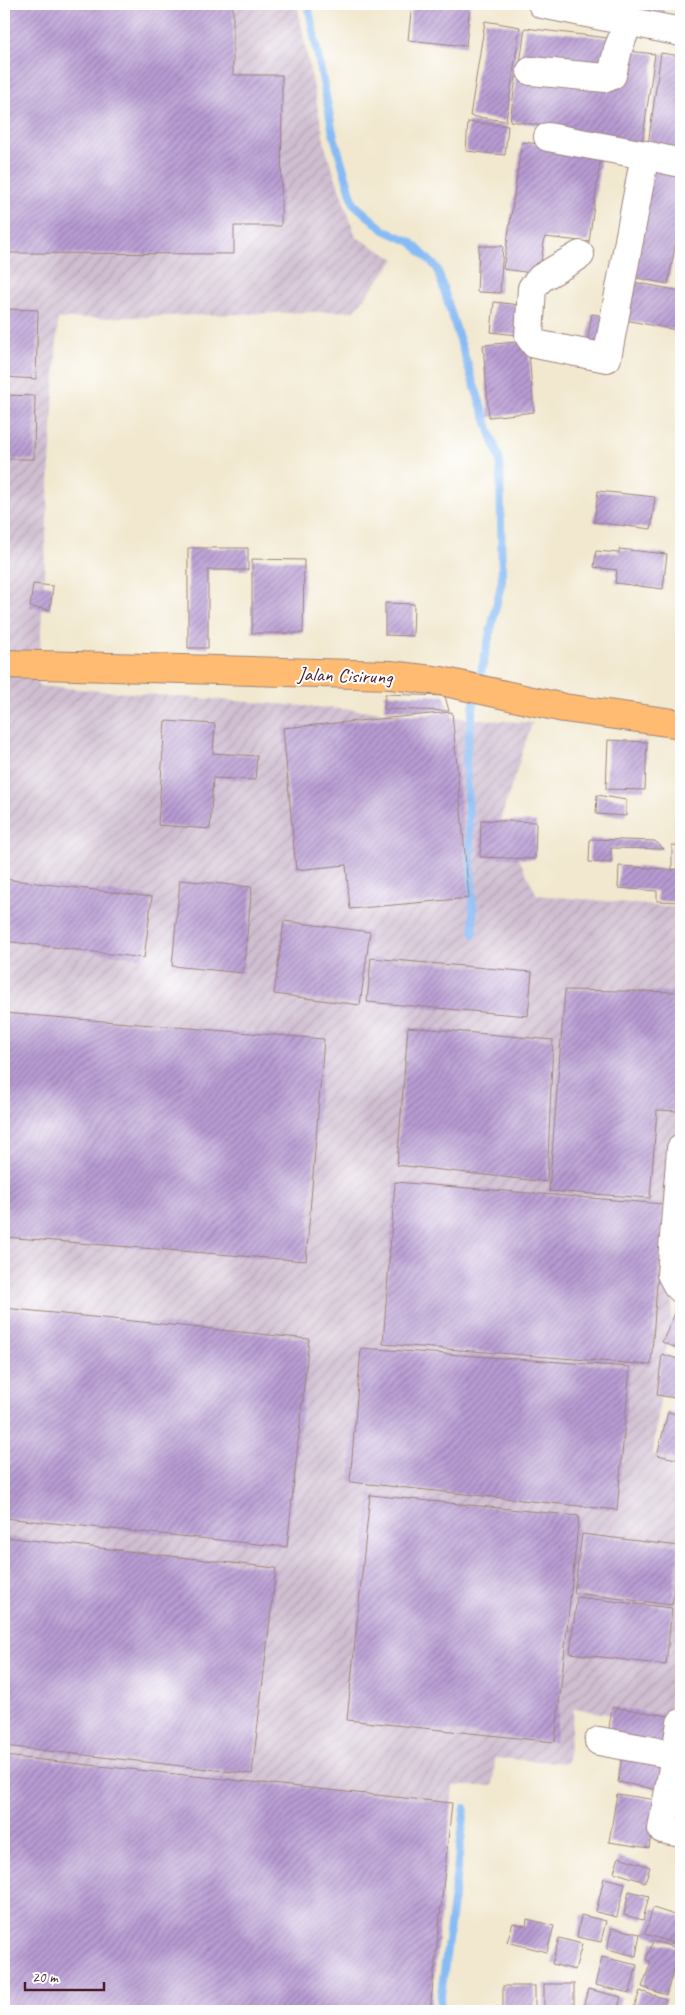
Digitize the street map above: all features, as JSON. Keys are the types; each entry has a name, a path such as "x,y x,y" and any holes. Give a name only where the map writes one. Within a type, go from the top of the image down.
{"main road":[{"name":"Jalan Cisirung","path":"4,664 390,676 441,681 564,708 681,724"}],"street":[{"path":"542,4 681,32"},
{"path":"531,71 606,78 612,75 618,49 629,22"},
{"path":"548,137 681,163"},
{"path":"580,255 541,278 532,288 529,336 535,344 607,358 645,155"},
{"path":"681,1149 671,1274 681,1289"},
{"path":"681,1723 662,1829 681,1833"},
{"path":"598,1741 675,1755"}],"shaded area":[{"path":"4,4 297,4 326,150 356,237 395,259 354,311 58,319 38,686 532,723 500,821 537,895 681,908 681,1240 653,1454 681,1459 681,1634 667,1725 574,1708 567,1763 495,1758 493,1786 453,1786 431,2011 4,2011"}],"building":[{"path":"4,4 233,4 233,75 282,75 281,226 234,226 234,254 4,253"},
{"path":"412,4 470,4 466,46 408,40"},
{"path":"601,4 664,4 663,15"},
{"path":"485,21 520,27 506,121 470,116"},
{"path":"525,28 616,39 611,73 520,64"},
{"path":"619,50 655,54 641,150 605,135 510,121 516,77 612,91"},
{"path":"661,53 681,56 681,160 647,152"},
{"path":"468,122 508,126 505,155 466,151"},
{"path":"522,142 557,146 601,155 589,242 545,237 539,274 503,269"},
{"path":"648,167 681,173 681,215 668,284 627,276"},
{"path":"479,246 503,246 500,293 477,292"},
{"path":"628,281 681,291 681,331 620,319"},
{"path":"494,302 529,306 526,336 491,332"},
{"path":"4,309 38,310 36,379 4,377"},
{"path":"592,314 612,317 606,352 586,348"},
{"path":"528,341 534,412 489,417 483,345"},
{"path":"4,395 35,396 34,459 4,459"},
{"path":"598,491 655,497 651,529 594,522"},
{"path":"188,548 248,548 248,570 208,570 208,648 188,648"},
{"path":"619,549 667,554 663,589 615,583 617,570 594,567 596,551 619,553"},
{"path":"252,559 304,560 303,633 252,633"},
{"path":"33,584 53,586 50,610 30,607"},
{"path":"385,603 414,604 413,636 385,635"},
{"path":"385,694 445,696 449,711 384,709"},
{"path":"452,712 469,898 350,909 346,865 296,870 283,728"},
{"path":"165,721 215,724 213,753 257,756 255,780 213,778 210,829 158,825"},
{"path":"608,740 647,742 645,790 606,789"},
{"path":"597,795 626,800 626,816 596,814"},
{"path":"678,800 681,800 681,827 676,826"},
{"path":"481,820 536,822 535,859 480,857"},
{"path":"590,839 655,841 664,849 611,848 611,863 589,862"},
{"path":"672,845 681,846 681,868 672,870"},
{"path":"619,866 681,870 681,902 657,901 657,891 618,888"},
{"path":"4,879 152,897 144,958 4,941"},
{"path":"180,880 252,887 243,973 172,966"},
{"path":"284,921 370,932 360,1005 274,994"},
{"path":"371,958 532,972 528,1016 367,1002"},
{"path":"565,990 681,992 679,1111 657,1110 650,1198 549,1191"},
{"path":"4,1013 324,1039 306,1261 4,1237"},
{"path":"408,1027 553,1040 547,1182 397,1165"},
{"path":"395,1182 663,1204 651,1365 383,1344"},
{"path":"681,1304 681,1350 662,1342"},
{"path":"4,1308 309,1339 287,1547 4,1518"},
{"path":"361,1348 630,1367 617,1510 350,1482"},
{"path":"662,1354 681,1360 681,1399 657,1395"},
{"path":"668,1412 681,1415 681,1460 657,1455"},
{"path":"370,1495 579,1516 555,1742 347,1720"},
{"path":"582,1534 679,1546 672,1605 574,1593"},
{"path":"4,1537 276,1568 252,1774 4,1746"},
{"path":"577,1597 672,1608 666,1665 570,1653"},
{"path":"612,1707 670,1716 666,1744 608,1736"},
{"path":"4,1756 452,1803 430,2011 4,2011"},
{"path":"622,1756 669,1764 664,1791 618,1782"},
{"path":"617,1794 657,1800 649,1848 609,1842"},
{"path":"679,1800 681,1800 681,1822 675,1821"},
{"path":"619,1857 650,1867 645,1882 614,1872"},
{"path":"604,1878 625,1883 617,1917 596,1912"},
{"path":"629,1891 649,1896 643,1920 624,1915"},
{"path":"653,1908 681,1917 681,1930 677,1944 645,1934"},
{"path":"581,1915 606,1921 601,1942 577,1937"},
{"path":"527,1919 554,1926 547,1952 507,1942 513,1923 526,1926"},
{"path":"612,1928 640,1934 636,1956 607,1949"},
{"path":"559,1938 582,1944 575,1970 552,1964"},
{"path":"653,1941 680,1949 666,1995 642,1987 651,1962 646,1960"},
{"path":"602,1957 637,1965 630,1993 595,1985"},
{"path":"681,1983 681,2005 674,2003"},
{"path":"544,1984 574,1984 574,2011 544,2011"},
{"path":"503,1986 535,1986 535,2011 503,2011"},
{"path":"588,1989 621,1997 617,2011 582,2011"},
{"path":"640,1991 666,1999 662,2011 633,2011"}],"waterway":[{"path":"308,4 333,133 354,204 384,230 411,242 437,268 500,461 502,580 473,708 466,757 474,934"},
{"path":"443,2011 440,2003 465,1808"}]}
